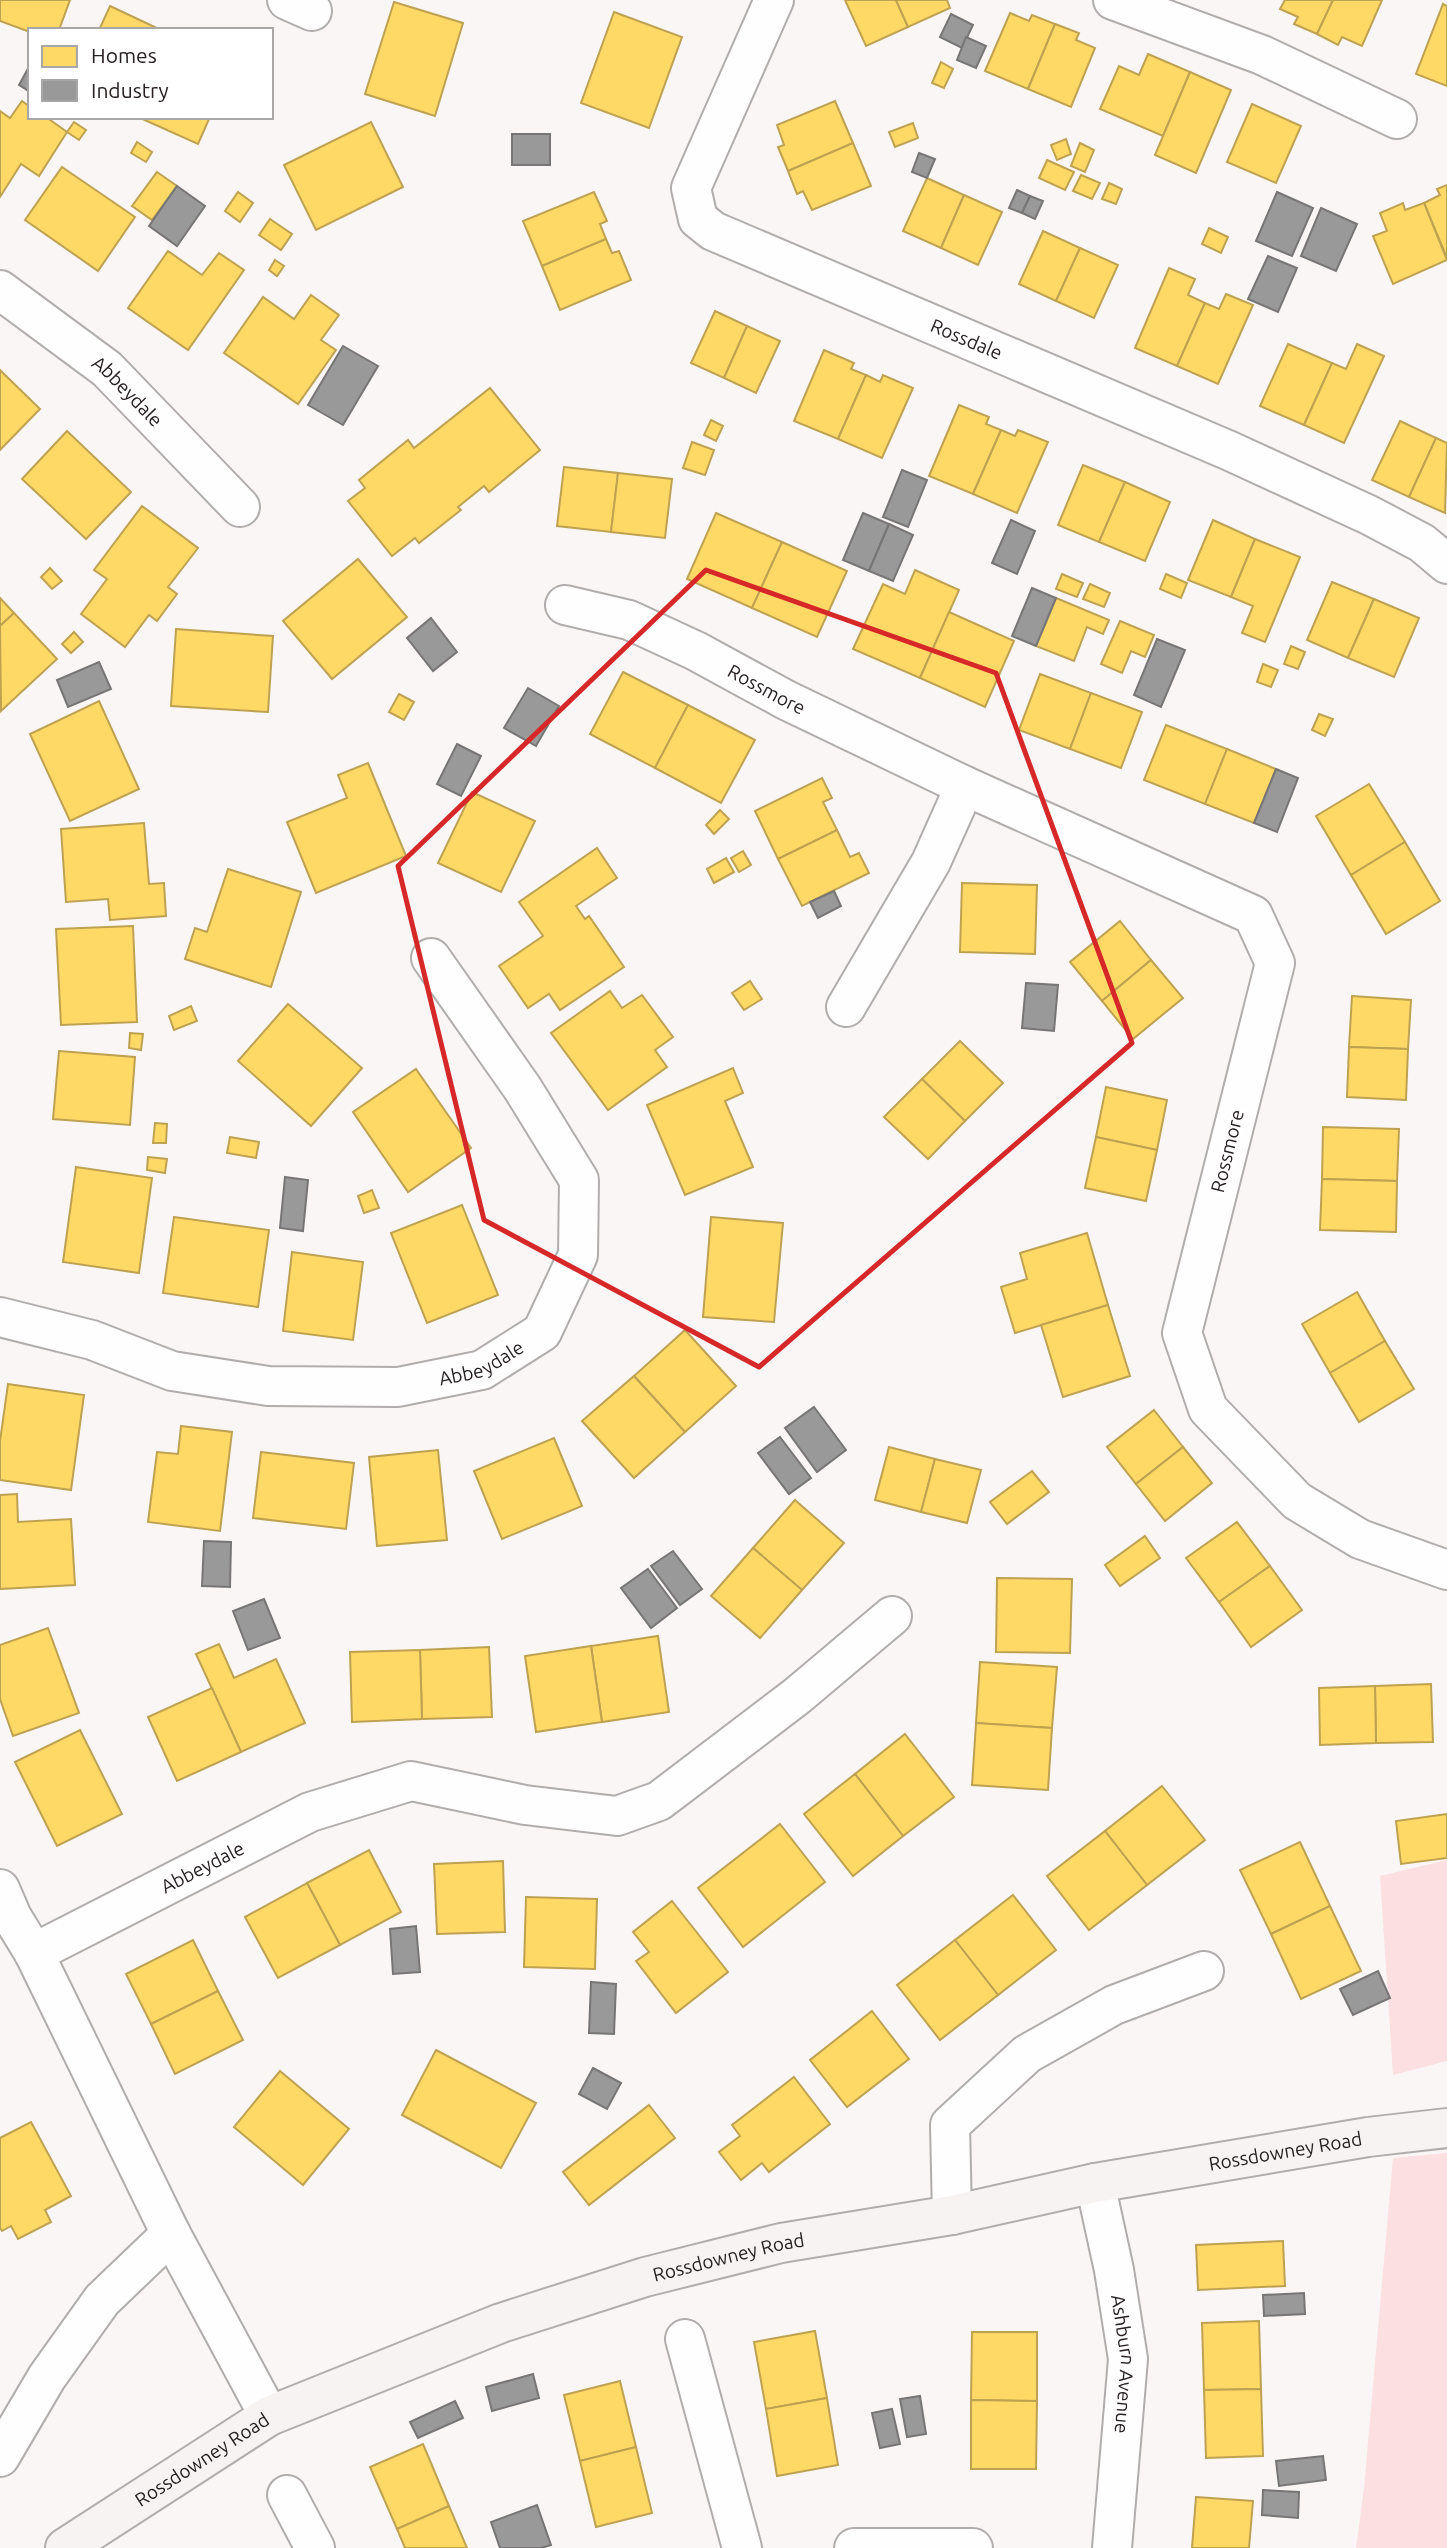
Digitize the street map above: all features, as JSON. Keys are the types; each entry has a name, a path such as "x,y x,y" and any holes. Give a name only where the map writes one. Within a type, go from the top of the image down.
{"main road":[{"name":"Rossdowney Road","path":"65,2548 269,2416 501,2323 645,2277 781,2243 952,2215 1095,2183 1368,2137 1447,2128"}],"street":[{"name":"Rossdale","path":"774,0 691,188 698,219 713,231 1230,451 1369,515 1422,543 1447,564"},
{"path":"1112,0 1262,55 1397,119"},
{"name":"Abbeydale","path":"0,290 107,369 240,507"},
{"name":"Rossmore","path":"565,605 629,620 696,651 786,700 965,786 1253,915 1275,963 1182,1333 1208,1409 1297,1501 1360,1539 1447,1570"},
{"path":"846,1007 931,863 965,786"},
{"name":"Abbeydale","path":"0,1317 92,1340 172,1371 268,1386 398,1387 482,1370 542,1332 578,1255 579,1180 523,1089 431,958"},
{"name":"Abbeydale","path":"34,1954 310,1812 411,1780 525,1805 617,1816 659,1801 797,1696 892,1616"},
{"path":"4,1909 34,1954 171,2234 269,2416"},
{"path":"952,2215 950,2125 1027,2054 1114,2005 1204,1971"},
{"name":"Ashburn Avenue","path":"1095,2183 1114,2270 1128,2359 1112,2548"},
{"path":"0,2457 47,2377 102,2300 171,2234"},
{"path":"685,2339 742,2548"},
{"path":"287,2495 316,2548"},
{"path":"854,2548 973,2548"}],"highlighted area":[{"path":"706,570 996,673 1132,1043 759,1367 484,1220 398,866"}],"shaded area":[{"path":"1447,1860 1447,2061 1393,2075 1380,1876"},
{"path":"1447,2153 1447,2548 1356,2548 1364,2488 1393,2158"}],"building: Homes":[{"path":"0,0 70,0 60,28 28,28 28,31 0,21"},
{"path":"845,0 896,0 908,27 866,46"},
{"path":"896,0 947,0 950,8 908,27"},
{"path":"1285,0 1333,0 1317,34 1294,24 1298,17 1280,9"},
{"path":"1333,0 1382,0 1362,46 1342,37 1338,45 1317,34"},
{"path":"394,2 463,23 435,116 365,94"},
{"path":"1443,4 1447,6 1447,86 1416,74"},
{"path":"110,6 157,28 100,28"},
{"path":"614,12 682,37 649,128 581,103"},
{"path":"1010,13 1029,21 1032,15 1055,24 1028,89 985,71"},
{"path":"1055,24 1079,33 1076,40 1095,48 1071,107 1028,89"},
{"path":"1148,54 1190,72 1163,136 1100,109 1119,66 1139,75"},
{"path":"941,62 953,69 944,88 932,83"},
{"path":"1190,72 1231,90 1196,173 1155,155"},
{"path":"22,101 28,106 28,119 49,119 67,132 39,176 21,164 0,197 0,111 10,118"},
{"path":"835,101 853,143 788,171 778,147 784,145 777,125"},
{"path":"1252,104 1301,126 1276,183 1227,162"},
{"path":"142,119 209,119 198,144"},
{"path":"74,122 86,130 79,140 67,132"},
{"path":"371,122 403,187 316,230 284,165"},
{"path":"913,123 918,138 895,147 889,132"},
{"path":"1066,139 1071,154 1057,160 1051,145"},
{"path":"137,142 152,152 146,162 131,153"},
{"path":"853,143 871,186 812,210 803,191 797,194 788,171"},
{"path":"1080,143 1094,150 1085,172 1071,166"},
{"path":"1047,160 1074,172 1065,190 1039,178"},
{"path":"62,167 135,217 98,271 25,220"},
{"path":"157,172 177,186 152,220 132,206"},
{"path":"1081,175 1100,183 1092,199 1073,191"},
{"path":"927,178 964,195 941,248 903,231"},
{"path":"1109,183 1122,189 1116,204 1102,199"},
{"path":"1447,185 1447,258 1424,203 1440,195 1437,189"},
{"path":"238,192 253,203 240,222 225,211"},
{"path":"594,192 607,221 600,224 606,239 542,266 523,221"},
{"path":"964,195 1002,212 978,265 941,248"},
{"path":"1403,203 1405,210 1424,203 1447,260 1393,284 1373,236 1387,231 1380,213"},
{"path":"270,219 292,234 281,250 259,235"},
{"path":"1209,228 1228,237 1221,253 1202,244"},
{"path":"1043,231 1080,248 1056,301 1019,284"},
{"path":"606,239 612,253 619,251 631,280 560,310 542,266"},
{"path":"1080,248 1118,265 1094,318 1056,301"},
{"path":"168,251 202,275 219,253 244,270 188,350 128,308"},
{"path":"275,260 284,266 277,276 269,270"},
{"path":"1169,268 1195,279 1188,295 1205,303 1177,366 1135,348"},
{"path":"1226,294 1253,305 1218,384 1177,366 1205,303 1219,309"},
{"path":"311,295 339,315 321,340 336,350 298,404 224,353 263,297 294,319"},
{"path":"715,311 747,326 724,378 691,363"},
{"path":"747,326 780,341 756,393 724,378"},
{"path":"1288,344 1332,363 1304,425 1260,406"},
{"path":"1357,344 1384,356 1344,443 1304,425 1332,363 1346,369"},
{"path":"824,350 854,363 851,369 866,375 838,439 794,421"},
{"path":"0,370 40,409 0,450"},
{"path":"866,375 880,382 883,375 913,388 882,458 838,439"},
{"path":"490,388 540,450 489,492 484,486 458,507 461,510 419,543 415,538 392,556 348,501 365,488 359,480 408,440 414,448"},
{"path":"959,405 989,417 986,424 1001,430 973,494 929,476"},
{"path":"711,420 723,426 716,441 704,435"},
{"path":"1400,421 1436,438 1409,497 1372,480"},
{"path":"1001,430 1015,436 1018,430 1048,442 1017,513 973,494"},
{"path":"67,431 131,492 86,539 22,479"},
{"path":"1436,438 1447,443 1445,513 1409,497"},
{"path":"692,442 714,450 705,475 683,468"},
{"path":"1083,465 1125,482 1099,542 1058,525"},
{"path":"564,467 618,473 611,532 557,526"},
{"path":"618,473 672,479 665,538 611,532"},
{"path":"1125,482 1170,502 1145,561 1099,542"},
{"path":"142,506 198,548 168,587 177,594 157,621 149,615 125,647 81,614 107,579 94,570"},
{"path":"716,513 782,542 752,608 687,579"},
{"path":"1213,520 1255,539 1231,597 1188,580"},
{"path":"1255,539 1300,557 1265,642 1242,633 1253,606 1231,597"},
{"path":"782,542 847,571 817,637 752,608"},
{"path":"358,559 407,617 332,679 283,621"},
{"path":"50,568 62,581 52,589 41,577"},
{"path":"915,570 959,590 920,678 853,649 883,584 905,594"},
{"path":"1062,574 1083,583 1077,597 1056,589"},
{"path":"1166,574 1187,583 1181,598 1160,589"},
{"path":"1332,582 1374,599 1348,658 1307,640"},
{"path":"1090,584 1110,593 1104,607 1083,599"},
{"path":"0,598 14,613 0,626"},
{"path":"1056,598 1109,620 1103,634 1087,627 1074,661 1036,646"},
{"path":"1374,599 1419,618 1394,677 1348,658"},
{"path":"949,612 1014,641 985,707 920,678"},
{"path":"14,613 57,659 1,711 0,626"},
{"path":"1120,621 1154,635 1145,657 1131,651 1122,673 1101,664"},
{"path":"176,629 273,636 268,712 171,706"},
{"path":"74,632 83,642 71,653 62,644"},
{"path":"1291,646 1305,652 1298,669 1284,664"},
{"path":"1263,664 1278,670 1271,687 1257,682"},
{"path":"623,672 688,705 655,768 590,734"},
{"path":"1040,674 1091,693 1070,749 1019,730"},
{"path":"1091,693 1142,712 1121,768 1070,749"},
{"path":"399,694 414,702 404,720 389,712"},
{"path":"99,701 139,789 70,821 30,734"},
{"path":"688,705 755,740 721,803 655,768"},
{"path":"1319,714 1333,719 1325,736 1312,730"},
{"path":"1166,725 1227,749 1205,804 1144,780"},
{"path":"1227,749 1276,769 1254,823 1205,804"},
{"path":"368,763 406,856 316,893 287,822 347,798 338,775"},
{"path":"822,778 832,798 823,802 837,830 778,859 755,811"},
{"path":"1369,784 1405,842 1351,875 1316,816"},
{"path":"472,792 535,821 501,892 438,863"},
{"path":"720,810 729,819 714,834 706,825"},
{"path":"144,823 149,884 164,883 166,916 110,920 108,899 66,902 61,829"},
{"path":"837,830 850,857 859,853 869,873 802,906 778,859"},
{"path":"1405,842 1440,901 1386,934 1351,875"},
{"path":"597,848 617,878 576,906 585,919 589,916 624,967 560,1010 549,994 528,1008 499,966 543,936 519,902"},
{"path":"743,851 751,865 739,872 731,858"},
{"path":"726,858 734,872 714,883 707,869"},
{"path":"228,869 301,892 271,987 185,959 195,928 207,932"},
{"path":"962,883 1037,885 1035,954 960,952"},
{"path":"1120,921 1151,960 1102,1001 1070,962"},
{"path":"133,926 137,1022 61,1025 56,929"},
{"path":"1151,960 1183,998 1133,1039 1102,1001"},
{"path":"750,981 762,999 744,1010 732,993"},
{"path":"610,991 622,1008 642,995 673,1037 655,1050 667,1067 608,1110 551,1033"},
{"path":"1352,996 1411,1000 1408,1049 1349,1047"},
{"path":"288,1004 362,1068 311,1126 238,1061"},
{"path":"191,1006 197,1021 174,1030 169,1016"},
{"path":"130,1033 143,1034 141,1050 129,1048"},
{"path":"960,1041 1003,1083 965,1121 922,1079"},
{"path":"1349,1047 1408,1049 1406,1100 1347,1097"},
{"path":"59,1051 135,1057 130,1125 53,1119"},
{"path":"733,1068 743,1093 725,1101 753,1167 685,1195 647,1105"},
{"path":"416,1069 471,1148 408,1192 353,1112"},
{"path":"922,1079 965,1121 928,1159 884,1117"},
{"path":"1106,1087 1167,1100 1157,1150 1096,1137"},
{"path":"155,1123 167,1124 166,1143 153,1143"},
{"path":"1323,1127 1399,1129 1397,1181 1322,1179"},
{"path":"230,1137 259,1142 256,1158 227,1153"},
{"path":"1096,1137 1157,1150 1146,1201 1085,1188"},
{"path":"148,1157 167,1159 165,1173 147,1170"},
{"path":"76,1167 152,1178 139,1273 63,1262"},
{"path":"1322,1179 1397,1181 1396,1232 1320,1230"},
{"path":"372,1190 379,1208 364,1213 358,1196"},
{"path":"462,1205 498,1295 427,1323 391,1233"},
{"path":"174,1217 269,1230 258,1307 163,1293"},
{"path":"711,1217 783,1223 774,1322 703,1317"},
{"path":"1087,1233 1108,1305 1015,1333 1001,1287 1027,1279 1020,1253"},
{"path":"292,1252 363,1262 353,1340 283,1331"},
{"path":"1357,1292 1385,1341 1330,1373 1302,1324"},
{"path":"1108,1305 1130,1376 1063,1397 1041,1325"},
{"path":"685,1330 736,1386 685,1432 634,1376"},
{"path":"1385,1341 1414,1389 1359,1422 1330,1373"},
{"path":"634,1376 685,1432 634,1478 582,1421"},
{"path":"8,1384 84,1395 71,1490 0,1480 0,1441"},
{"path":"1154,1410 1183,1447 1136,1484 1107,1447"},
{"path":"181,1426 232,1432 220,1531 148,1522 157,1452 178,1454"},
{"path":"554,1438 582,1506 502,1539 474,1471"},
{"path":"889,1447 935,1459 921,1512 875,1500"},
{"path":"1183,1447 1212,1483 1165,1521 1136,1484"},
{"path":"438,1450 447,1540 377,1546 369,1457"},
{"path":"261,1452 354,1463 346,1529 253,1518"},
{"path":"935,1459 981,1470 967,1523 921,1512"},
{"path":"1032,1471 1049,1492 1007,1524 990,1502"},
{"path":"17,1494 18,1522 71,1519 75,1585 0,1589 0,1495"},
{"path":"795,1500 844,1543 802,1590 753,1548"},
{"path":"1237,1522 1270,1566 1219,1602 1186,1558"},
{"path":"1145,1536 1160,1558 1120,1586 1105,1565"},
{"path":"753,1548 802,1590 760,1638 711,1596"},
{"path":"1270,1566 1302,1610 1251,1647 1219,1602"},
{"path":"997,1578 1072,1579 1070,1653 996,1652"},
{"path":"48,1628 79,1713 13,1736 0,1699 0,1645"},
{"path":"658,1636 669,1712 602,1722 591,1646"},
{"path":"219,1644 234,1678 276,1659 305,1723 241,1752 196,1654"},
{"path":"591,1646 602,1722 536,1732 525,1656"},
{"path":"489,1647 492,1717 422,1719 420,1650"},
{"path":"420,1650 422,1719 352,1722 350,1652"},
{"path":"980,1662 1057,1667 1052,1728 976,1723"},
{"path":"1431,1684 1433,1742 1376,1743 1375,1686"},
{"path":"1375,1686 1376,1743 1320,1745 1319,1688"},
{"path":"212,1688 241,1752 177,1781 148,1717"},
{"path":"976,1723 1052,1728 1048,1790 972,1785"},
{"path":"80,1730 122,1814 57,1846 15,1762"},
{"path":"905,1734 954,1797 903,1836 855,1774"},
{"path":"855,1774 903,1836 853,1876 804,1814"},
{"path":"1162,1786 1205,1840 1147,1885 1105,1831"},
{"path":"1447,1814 1447,1858 1401,1864 1396,1821"},
{"path":"780,1824 825,1882 743,1947 698,1888"},
{"path":"1105,1831 1147,1885 1089,1930 1047,1876"},
{"path":"1300,1842 1330,1906 1271,1934 1240,1870"},
{"path":"369,1850 401,1912 340,1945 307,1883"},
{"path":"503,1861 505,1932 437,1934 434,1864"},
{"path":"307,1883 340,1945 278,1978 245,1917"},
{"path":"1013,1895 1056,1950 998,1995 955,1940"},
{"path":"526,1897 597,1899 595,1969 524,1967"},
{"path":"672,1901 728,1972 676,2013 636,1961 649,1952 633,1932"},
{"path":"1330,1906 1361,1971 1301,1999 1271,1934"},
{"path":"193,1940 218,1991 151,2024 126,1974"},
{"path":"955,1940 998,1995 940,2040 897,1985"},
{"path":"218,1991 243,2040 175,2074 151,2024"},
{"path":"872,2011 909,2059 847,2107 810,2060"},
{"path":"436,2050 536,2103 501,2168 402,2115"},
{"path":"280,2071 349,2129 303,2185 234,2127"},
{"path":"794,2077 830,2124 769,2172 762,2163 741,2180 719,2152 740,2136 732,2125"},
{"path":"649,2105 675,2138 589,2205 563,2172"},
{"path":"31,2122 71,2196 45,2210 51,2222 18,2239 11,2226 2,2231 0,2228 0,2138"},
{"path":"1283,2241 1285,2286 1198,2290 1196,2245"},
{"path":"1259,2321 1261,2389 1204,2390 1202,2323"},
{"path":"815,2331 827,2398 766,2409 754,2342"},
{"path":"972,2332 1037,2332 1037,2401 971,2400"},
{"path":"620,2381 636,2447 580,2461 564,2395"},
{"path":"1261,2389 1263,2456 1206,2458 1204,2390"},
{"path":"827,2398 838,2465 777,2476 766,2409"},
{"path":"971,2400 1037,2401 1036,2469 971,2469"},
{"path":"423,2444 449,2506 397,2529 370,2467"},
{"path":"636,2447 652,2513 596,2527 580,2461"},
{"path":"1196,2497 1253,2501 1249,2548 1192,2548"},
{"path":"449,2506 467,2548 405,2548 397,2529"}],"building: Industry":[{"path":"951,14 973,25 962,48 940,37"},
{"path":"966,37 986,46 976,68 957,60"},
{"path":"28,69 28,91 19,85"},
{"path":"512,134 550,134 550,165 512,165"},
{"path":"919,153 935,159 927,178 912,172"},
{"path":"177,186 205,206 177,246 149,226"},
{"path":"1017,190 1030,196 1022,213 1009,208"},
{"path":"1277,192 1313,208 1292,256 1256,241"},
{"path":"1030,196 1043,201 1035,219 1022,213"},
{"path":"1321,208 1357,224 1336,271 1301,256"},
{"path":"1268,256 1297,268 1278,312 1248,299"},
{"path":"343,346 378,366 343,425 308,405"},
{"path":"902,470 927,480 908,527 883,517"},
{"path":"863,513 889,524 869,571 843,560"},
{"path":"1011,520 1035,531 1017,574 992,563"},
{"path":"889,524 913,535 893,581 869,571"},
{"path":"1032,588 1056,598 1036,646 1012,636"},
{"path":"431,618 457,652 433,671 407,638"},
{"path":"1157,639 1185,650 1161,707 1134,695"},
{"path":"99,662 111,689 68,707 57,680"},
{"path":"528,688 559,706 536,746 504,728"},
{"path":"457,744 481,756 461,796 437,784"},
{"path":"1276,769 1298,778 1277,832 1254,823"},
{"path":"834,891 841,906 818,918 810,902"},
{"path":"1026,983 1058,985 1054,1031 1022,1028"},
{"path":"285,1177 308,1180 303,1231 280,1228"},
{"path":"814,1407 846,1450 817,1472 785,1428"},
{"path":"780,1437 811,1478 789,1494 758,1453"},
{"path":"204,1541 231,1542 230,1587 202,1586"},
{"path":"673,1551 702,1589 680,1605 651,1566"},
{"path":"648,1569 677,1608 651,1628 621,1588"},
{"path":"264,1599 280,1638 248,1650 233,1611"},
{"path":"416,1926 420,1972 393,1974 390,1929"},
{"path":"1378,1971 1390,1998 1353,2015 1340,1989"},
{"path":"591,1982 616,1984 614,2034 589,2033"},
{"path":"593,2068 621,2083 607,2109 579,2094"},
{"path":"1304,2293 1305,2314 1264,2316 1263,2295"},
{"path":"533,2374 539,2398 492,2411 486,2387"},
{"path":"920,2396 926,2434 907,2437 900,2399"},
{"path":"455,2401 463,2418 418,2438 410,2422"},
{"path":"892,2409 900,2444 880,2448 872,2413"},
{"path":"1323,2456 1326,2480 1279,2486 1276,2461"},
{"path":"1263,2490 1299,2492 1298,2518 1262,2515"},
{"path":"537,2505 551,2545 541,2548 500,2548 491,2522"}]}
